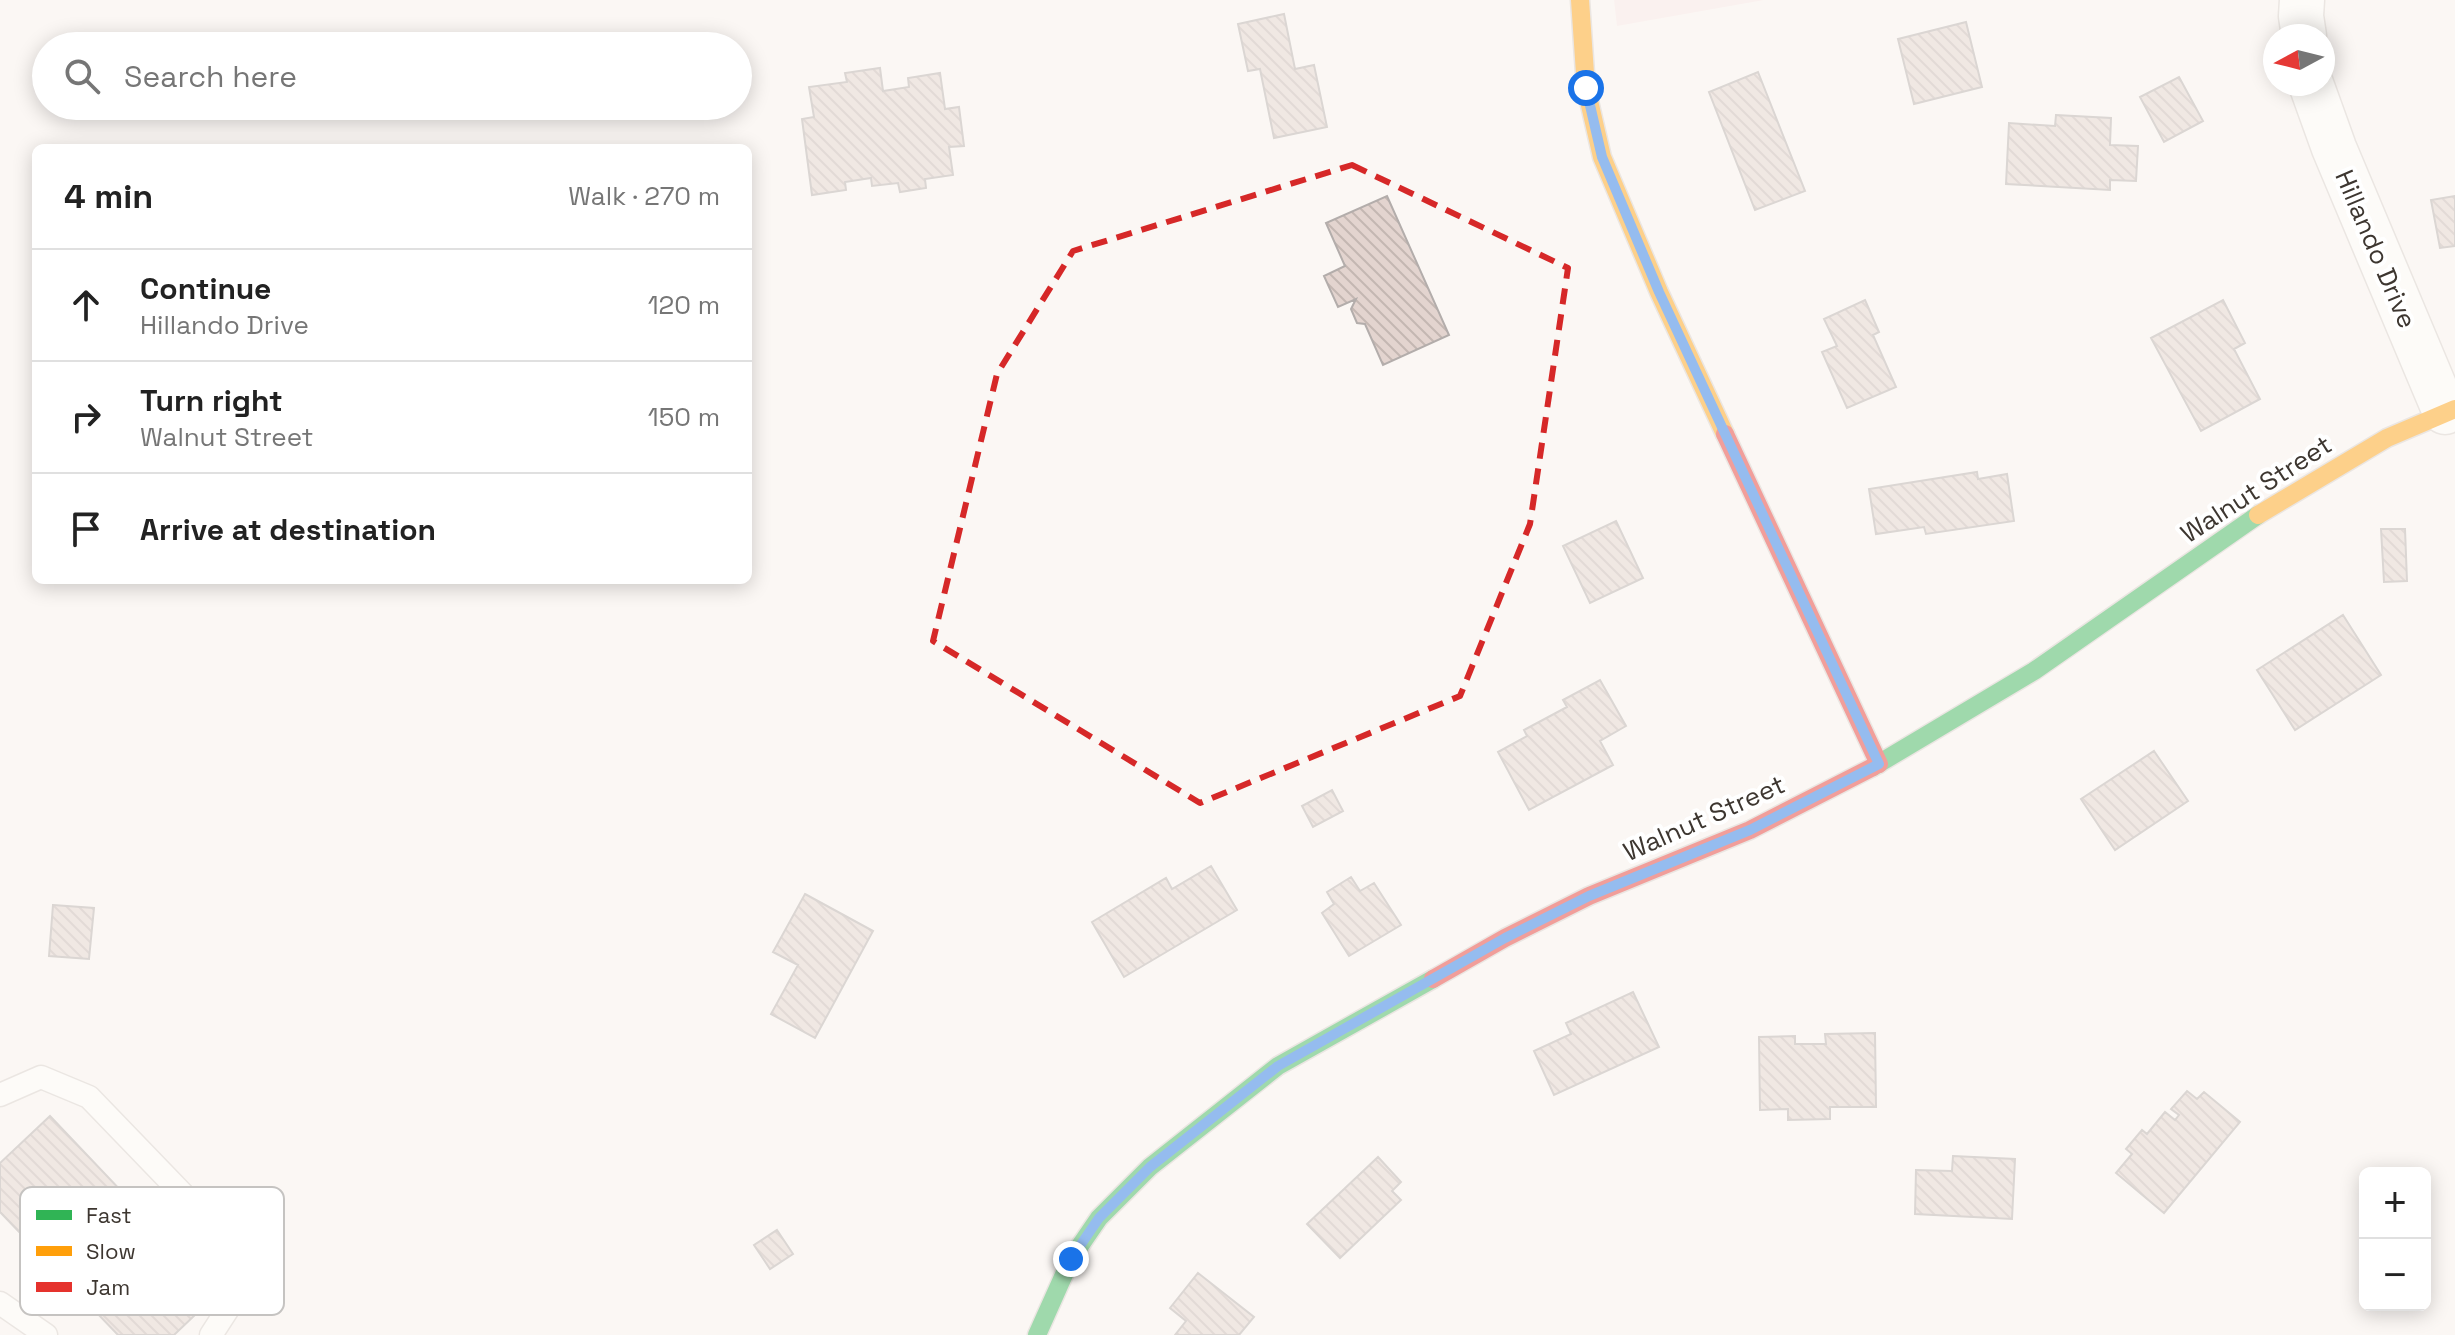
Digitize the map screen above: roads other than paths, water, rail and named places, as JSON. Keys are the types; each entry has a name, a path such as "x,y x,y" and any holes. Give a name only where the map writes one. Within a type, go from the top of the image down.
{"street":[{"path":"1580,0 1586,88 1602,157 1659,292 1879,764"},
{"path":"2302,0 2303,24"},
{"name":"Hillando Drive","path":"2315,96 2334,148 2450,411"},
{"name":"Walnut Street","path":"1037,1335 1071,1259 1099,1218 1150,1167 1278,1066 1505,938 1589,896 1750,830 1879,764 2034,671 2264,510 2387,438 2450,411"}],"lane":[{"path":"0,1095 41,1077 89,1097 176,1187"},
{"path":"0,1303 46,1335"},
{"path":"211,1335 224,1315"}]}
